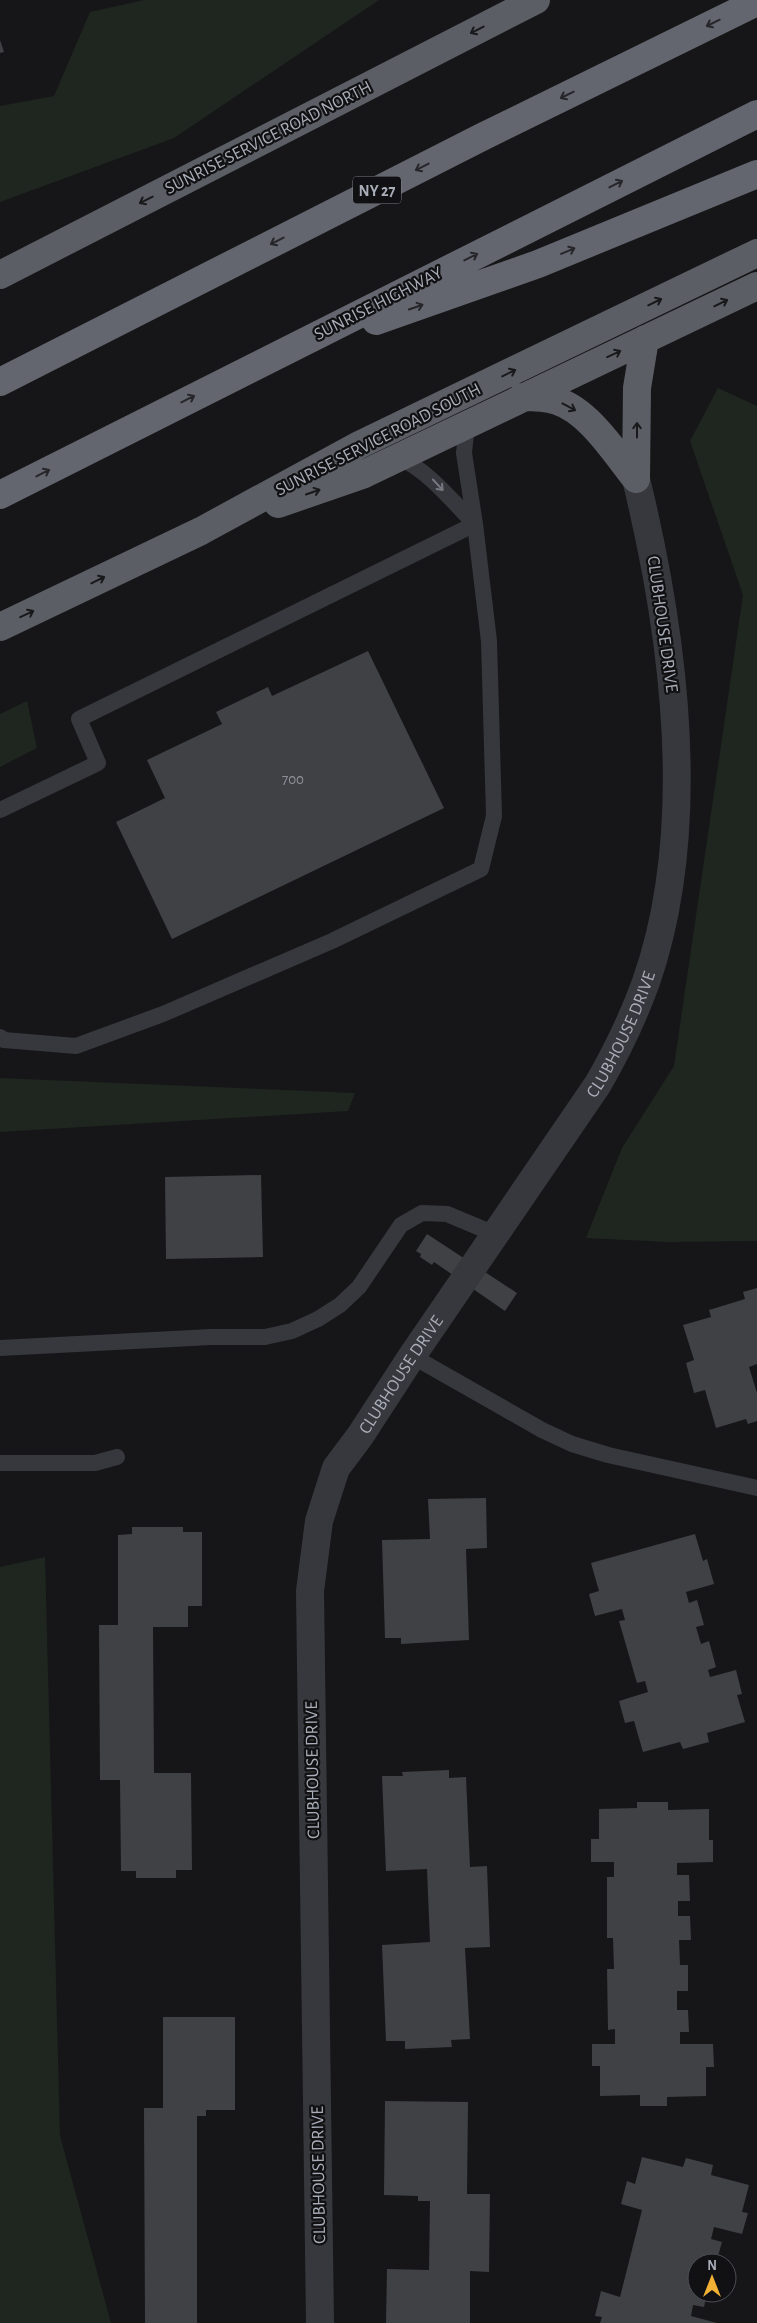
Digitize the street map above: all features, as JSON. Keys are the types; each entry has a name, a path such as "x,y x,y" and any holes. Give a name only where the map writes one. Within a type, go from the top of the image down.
{"highway":[{"name":"NY 27","path":"0,382 482,137 757,2"},
{"name":"SUNRISE SERVICE ROAD NORTH","path":"0,275 520,4"},
{"name":"SUNRISE HIGHWAY","path":"0,495 270,357 757,114"},
{"path":"270,357 538,264 757,174"},
{"name":"SUNRISE SERVICE ROAD SOUTH","path":"0,627 201,531 359,445 757,253"},
{"path":"201,531 362,475 757,286"},
{"path":"636,479 637,388 645,339"},
{"path":"522,397 544,397 559,401 574,409 588,420 636,479"}],"street":[{"name":"CLUBHOUSE DRIVE","path":"320,2323 311,1583 319,1521 336,1468 360,1436 494,1234 598,1084 617,1051 647,980 668,891 677,797 674,702 661,591 636,479"}],"lane":[{"path":"0,1037 4,1040 76,1046 163,1014 332,942 481,869 494,816 488,641 475,524 464,453 467,424"},
{"path":"398,457 415,465 434,480 475,524"},
{"path":"0,810 98,763 79,719 475,524"},
{"path":"0,1348 211,1337 265,1337 283,1333 318,1319 340,1305 359,1287 401,1225 422,1213 447,1214 494,1234"},
{"path":"412,1356 542,1430 572,1444 608,1455 757,1488"},
{"path":"0,1463 95,1463 117,1456"}],"shaded area":[{"path":"144,0 379,0 174,138 0,202 0,106 54,96 90,12"},
{"path":"718,388 757,406 757,1241 668,1242 586,1238 622,1148 674,1066 743,595 690,441"},
{"path":"27,701 37,748 0,767 0,714"},
{"path":"0,1078 355,1093 348,1111 0,1132"},
{"path":"45,1557 60,2136 111,2323 0,2323 0,1567"}],"building":[{"path":"0,40 4,52 0,53"},
{"path":"368,651 444,808 172,939 116,822 165,798 147,760 222,724 216,712 268,687 272,696"},
{"path":"261,1175 263,1257 166,1259 165,1177"},
{"path":"427,1234 517,1293 505,1311 434,1262 432,1265 420,1257 421,1254 416,1251"},
{"path":"757,1288 757,1364 749,1367 757,1393 757,1421 748,1424 746,1419 716,1428 705,1390 694,1393 686,1363 694,1360 683,1325 711,1317 709,1310 745,1299 743,1292"},
{"path":"486,1498 487,1548 466,1549 469,1640 401,1644 401,1638 385,1638 382,1540 430,1539 428,1499"},
{"path":"132,1527 183,1527 183,1532 202,1532 202,1606 188,1606 188,1627 153,1627 154,1773 191,1773 192,1870 176,1870 176,1878 136,1878 136,1871 121,1871 120,1780 100,1780 99,1625 118,1625 118,1535 132,1534"},
{"path":"695,1534 703,1561 707,1559 714,1584 686,1592 689,1603 697,1600 704,1625 696,1627 701,1644 709,1641 716,1667 708,1670 710,1677 736,1670 742,1694 737,1695 745,1722 707,1733 709,1742 683,1749 680,1742 643,1752 634,1721 625,1723 619,1701 648,1692 645,1681 637,1683 619,1621 625,1620 622,1609 595,1616 589,1594 599,1591 591,1563"},
{"path":"449,1770 449,1778 466,1777 470,1867 487,1866 490,1947 465,1948 470,2039 451,2040 452,2047 405,2049 405,2041 386,2041 382,1945 430,1942 427,1869 386,1871 382,1776 403,1776 402,1772"},
{"path":"637,1802 668,1802 668,1810 709,1809 709,1840 713,1840 713,1862 677,1863 677,1875 689,1875 690,1901 678,1901 678,1916 690,1916 691,1940 679,1940 680,1965 688,1965 688,1991 677,1991 677,2010 688,2010 689,2032 680,2032 680,2044 713,2044 714,2067 706,2067 706,2096 667,2097 667,2106 640,2106 640,2095 600,2096 600,2066 592,2066 592,2044 615,2044 615,2029 608,2030 607,1969 614,1969 613,1938 607,1938 607,1877 614,1877 614,1862 591,1862 591,1839 599,1839 599,1809 637,1808"},
{"path":"163,2017 235,2017 235,2110 206,2110 206,2116 197,2116 197,2323 145,2323 144,2108 163,2108"},
{"path":"385,2101 468,2102 467,2194 490,2194 489,2272 470,2271 470,2323 386,2323 387,2269 429,2270 430,2201 418,2201 418,2196 384,2195"},
{"path":"642,2157 683,2167 686,2158 713,2165 711,2175 749,2185 742,2212 748,2213 742,2234 714,2227 711,2239 722,2242 719,2253 687,2253 687,2303 705,2303 704,2307 693,2305 691,2316 717,2323 600,2323 602,2317 595,2316 601,2291 620,2297 642,2210 621,2204 627,2181 635,2184"}]}
